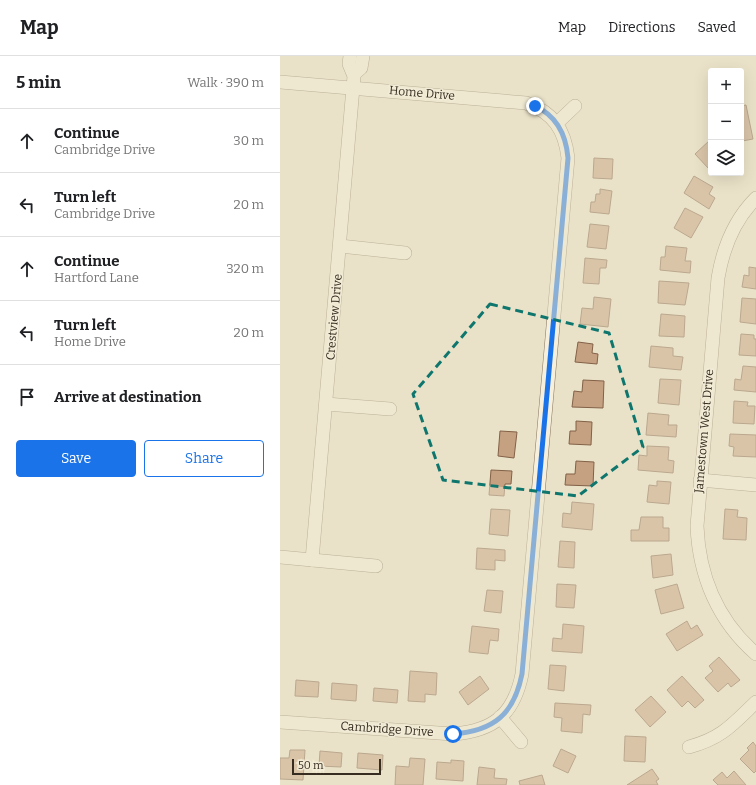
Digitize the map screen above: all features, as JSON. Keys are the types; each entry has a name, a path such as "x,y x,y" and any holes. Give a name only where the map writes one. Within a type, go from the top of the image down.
{"street":[{"name":"Crestview Drive","path":"312,560 353,88 354,74 350,68 350,56"},
{"name":"Crestview Drive","path":"354,74 360,68 363,56"},
{"name":"Home Drive","path":"280,82 519,102 542,109 557,123"},
{"path":"557,123 575,106"},
{"name":"Cambridge Drive","path":"280,722 453,734 476,731 485,727 500,718 512,705 520,686 522,674 568,158 565,138 557,123"},
{"name":"Jamestown West Drive","path":"755,199 729,236 719,270 697,514 697,538 704,576 724,618 739,638 756,654"},
{"path":"340,246 405,253"},
{"path":"326,404 390,409"},
{"path":"700,480 756,485"},
{"path":"280,557 376,566"},
{"path":"689,747 706,742 721,734 756,702"},
{"path":"500,718 521,742"}],"highlighted area":[{"path":"490,304 609,333 643,447 578,496 443,480 413,394"}],"building":[{"path":"744,105 746,105 753,139 744,141 744,140"},
{"path":"708,142 708,168 695,154"},
{"path":"594,158 613,159 612,179 593,178"},
{"path":"694,176 713,187 709,194 715,198 709,209 684,193"},
{"path":"600,189 612,191 609,214 590,212 591,202 595,202 596,194 600,194"},
{"path":"685,208 703,217 691,238 674,228"},
{"path":"590,224 609,226 606,249 587,247"},
{"path":"666,246 687,248 685,261 691,261 690,273 660,270 661,257 665,257"},
{"path":"585,258 607,260 606,268 600,268 599,284 583,283"},
{"path":"749,267 756,268 756,289 742,287 744,275 749,276"},
{"path":"659,281 689,283 685,305 658,303"},
{"path":"594,297 611,299 608,327 580,324 582,308 593,309"},
{"path":"742,298 756,299 756,324 740,322"},
{"path":"661,314 685,316 684,337 659,336"},
{"path":"741,334 754,335 754,339 756,339 756,356 739,355"},
{"path":"578,342 593,344 592,353 598,354 597,364 575,362"},
{"path":"651,346 673,348 673,356 683,357 681,370 649,367"},
{"path":"743,366 756,367 756,392 734,390 735,379 741,380"},
{"path":"660,379 681,380 679,405 658,403"},
{"path":"583,380 604,381 603,408 572,407 574,391 582,392"},
{"path":"734,401 748,402 747,406 755,406 754,424 733,423"},
{"path":"648,413 669,415 668,425 677,425 676,437 646,435"},
{"path":"576,421 592,422 591,445 569,444 570,431 576,431"},
{"path":"500,431 517,432 514,458 498,456"},
{"path":"730,434 756,435 756,457 733,456 734,447 729,446"},
{"path":"647,446 669,447 668,460 674,461 673,473 638,470 639,455 647,456"},
{"path":"576,461 594,462 593,486 565,485 566,474 575,474"},
{"path":"491,470 512,471 511,484 505,484 504,496 489,495"},
{"path":"657,481 671,482 669,504 647,502 649,485 657,486"},
{"path":"572,502 594,504 592,530 562,527 563,513 571,514"},
{"path":"491,509 510,510 508,536 489,534"},
{"path":"725,509 738,510 737,517 747,518 746,540 723,539"},
{"path":"641,517 663,517 663,528 669,528 669,541 631,541 631,530 639,530"},
{"path":"560,541 575,542 574,568 558,567"},
{"path":"477,548 505,550 505,561 495,560 495,570 476,569"},
{"path":"671,554 673,575 653,578 651,556"},
{"path":"557,584 576,585 574,608 556,607"},
{"path":"677,584 684,608 661,614 655,590"},
{"path":"487,590 503,591 501,613 484,611"},
{"path":"687,621 691,629 697,625 703,635 677,651 666,634"},
{"path":"563,624 584,626 582,653 552,651 553,638 562,639"},
{"path":"472,626 499,629 498,641 490,640 488,654 469,652"},
{"path":"719,657 740,680 731,687 728,683 718,692 705,678 713,671 709,666"},
{"path":"550,665 566,666 564,691 548,689"},
{"path":"410,671 437,673 436,695 425,694 425,702 408,701"},
{"path":"480,676 489,689 468,705 459,692"},
{"path":"682,676 704,700 695,708 688,701 682,707 667,690"},
{"path":"296,680 319,682 318,697 295,696"},
{"path":"332,683 357,685 356,701 331,699"},
{"path":"374,688 398,690 397,703 373,701"},
{"path":"651,696 666,712 650,727 635,710"},
{"path":"555,703 591,705 590,715 583,714 582,733 561,731 562,718 554,717"},
{"path":"625,736 646,737 645,762 624,761"},
{"path":"753,742 756,746 756,771 754,773 740,759 749,750 747,748"},
{"path":"561,749 576,756 568,773 553,766"},
{"path":"290,750 305,750 303,780 280,779 280,758 289,758"},
{"path":"320,751 342,753 341,767 319,766"},
{"path":"358,753 383,755 382,770 357,768"},
{"path":"410,758 425,759 423,785 395,785 396,766 409,767"},
{"path":"451,760 464,761 463,781 436,779 437,762 451,763"},
{"path":"479,767 495,769 494,778 507,779 506,785 477,785"},
{"path":"652,769 659,779 656,781 658,785 627,785"},
{"path":"734,771 746,785 718,785 713,780 722,772 727,778"},
{"path":"542,775 545,785 520,785 519,781"}],"route":[{"path":"453,734 476,731 505,714 512,705 516,696 520,686 522,674 568,158 565,138 557,123 542,109 535,106"}]}
